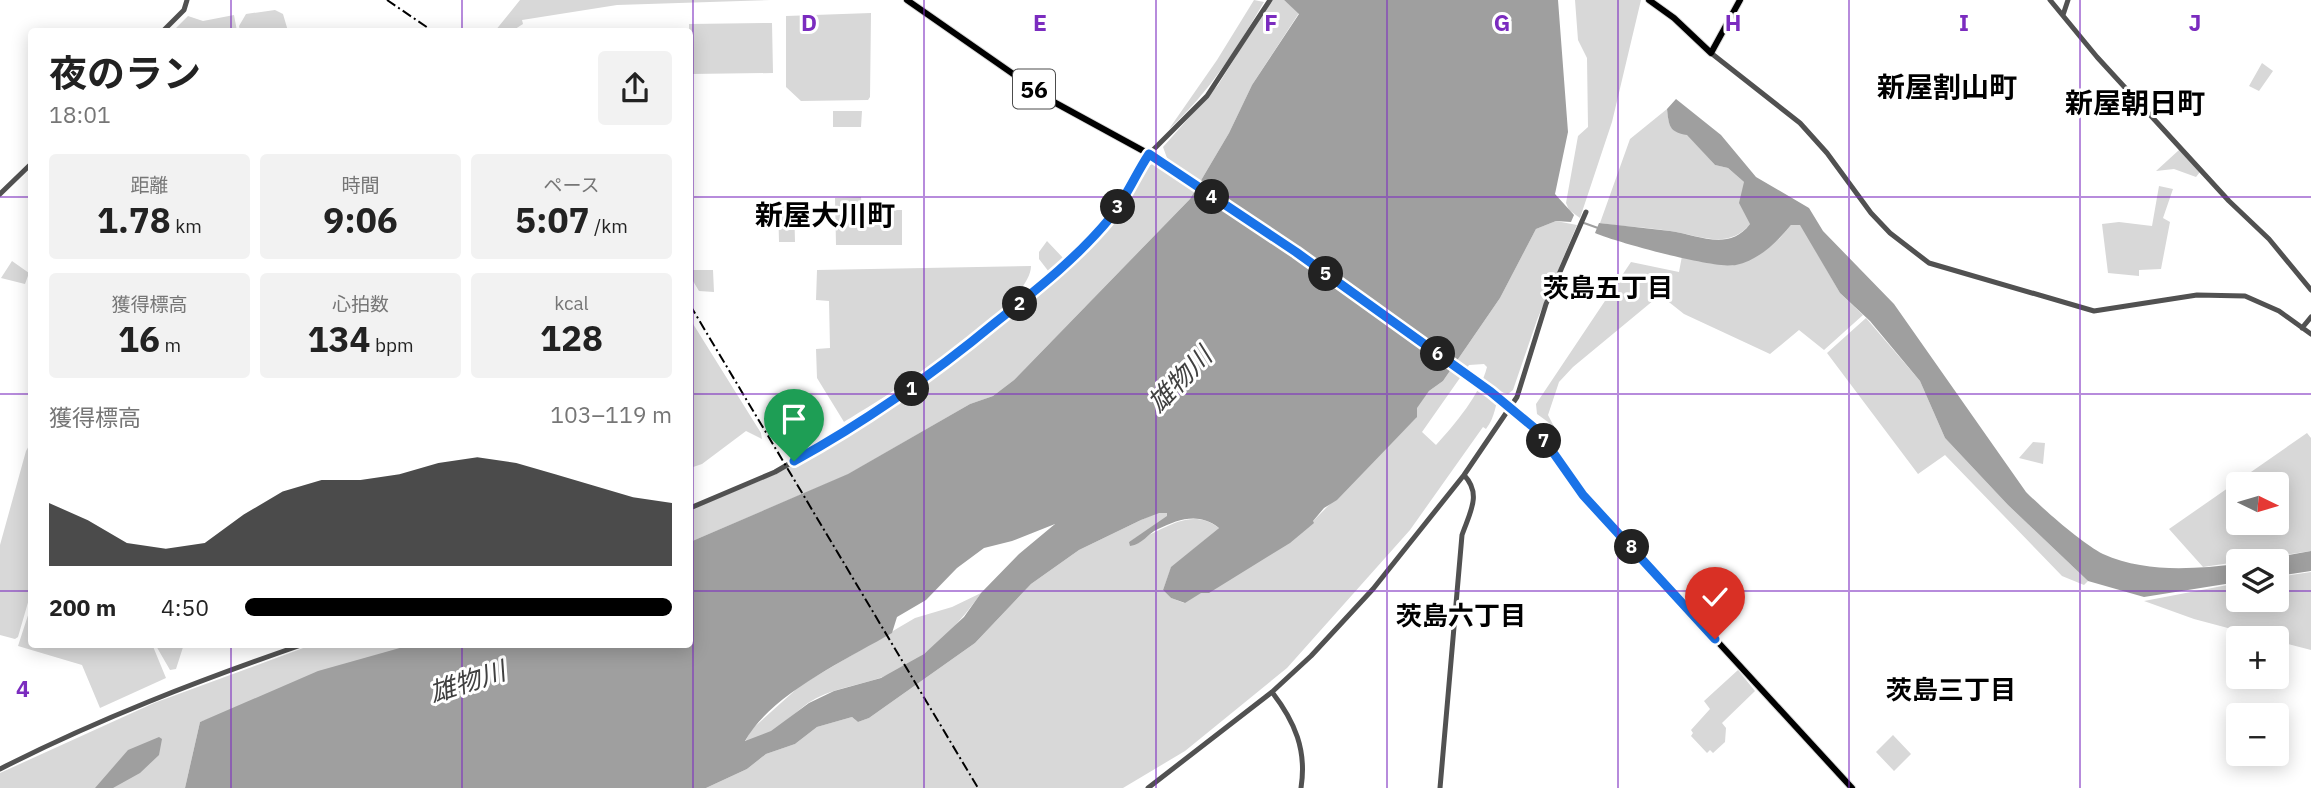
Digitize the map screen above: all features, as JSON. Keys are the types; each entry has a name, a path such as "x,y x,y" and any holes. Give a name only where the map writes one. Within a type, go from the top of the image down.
{"main road":[{"name":"56","path":"907,0 1052,101 1149,154 1296,252 1491,392 1538,431 1583,495 1852,788"},
{"path":"1649,0 1674,18 1711,53 1740,0"}],"street":[{"path":"166,28 184,10 187,0"},
{"path":"693,507 775,472 877,413 938,370 1070,260 1110,218 1128,193 1149,154 1207,96 1270,0"},
{"path":"2050,0 2311,290"},
{"path":"2063,15 2068,0"},
{"path":"1711,53 1800,122 1827,153 1871,213 1929,263 2094,311 2197,295 2245,296 2270,306 2311,334"},
{"path":"0,194 28,167"},
{"path":"1148,788 1272,692 1352,613 1464,475 1517,397 1546,304 1586,212"},
{"path":"2302,328 2311,317"},
{"path":"1440,788 1462,535 1476,492 1464,475"},
{"path":"0,769 75,733 199,681 293,648"},
{"path":"1272,692 1289,715 1298,735 1304,762 1301,788"}],"shaded area":[{"path":"520,0 771,0 617,5 522,20 523,24 517,28 497,28"},
{"path":"1254,0 1264,2 1233,53 1210,85 1169,129 1217,60"},
{"path":"1271,0 1284,0 1299,13 1252,85 1229,133 1190,199 1014,380 993,396 970,404 847,475 693,541 693,509 778,473 844,436 931,378 1066,268 1129,200 1148,166 1155,163 1161,167 1167,158 1163,147 1218,85"},
{"path":"1575,0 1641,0 1612,122 1580,218 1569,210 1566,203 1578,136 1588,127 1587,58 1578,40"},
{"path":"275,10 283,14 287,28 239,28 246,14"},
{"path":"871,13 868,100 801,101 786,87 786,16"},
{"path":"234,15 236,28 176,28 188,16 203,21"},
{"path":"772,23 773,73 693,74 693,28 689,28 689,24"},
{"path":"2262,63 2273,71 2259,91 2249,86"},
{"path":"1667,109 1669,123 1673,129 1687,134 1715,165 1728,168 1744,182 1751,223 1742,232 1733,237 1713,239 1600,223 1630,139"},
{"path":"833,111 862,111 861,127 833,127"},
{"path":"2179,150 2200,172 2196,177 2174,169 2156,171"},
{"path":"2159,186 2173,189 2163,218 2170,222 2161,269 2139,270 2139,276 2108,273 2102,224 2119,222 2152,226"},
{"path":"861,197 862,210 902,210 902,245 836,245 835,198"},
{"path":"794,201 795,242 779,242 778,202"},
{"path":"1556,221 1577,225 1537,320 1513,390 1508,394 1501,392 1486,429 1483,427 1410,530 1287,668 1185,751 1123,788 706,788 747,769 766,754 795,744 817,727 852,717 858,722 869,718 975,643 1031,584 1079,550 1159,512 1167,513 1168,517 1129,542 1185,520 1207,521 1219,528 1171,568 1163,590 1171,598 1184,603 1313,521 1416,418 1416,408 1429,391 1443,381 1500,298 1536,229","holes":["1484,364 1487,367 1473,398 1436,445 1422,432 1469,365"]},
{"path":"1791,225 1801,225 1840,293 1863,315 1824,350 1799,330 1770,354 1684,314 1660,295 1573,367 1559,382 1548,415 1561,440 1548,422 1537,414 1536,404 1631,262 1679,272 1682,256 1733,266 1779,239"},
{"path":"1047,241 1064,259 1049,272 1039,259 1039,252"},
{"path":"12,261 28,272 25,284 1,278"},
{"path":"1031,266 1025,284 982,328 920,374 844,422 817,378 816,349 830,348 829,301 816,300 817,270"},
{"path":"693,270 713,270 714,292 699,291 693,281"},
{"path":"1866,318 1920,381 1945,438 2008,505 2088,581 2084,585 2062,576 1945,455 1918,474 1827,353"},
{"path":"693,324 761,433 762,439 746,431 702,464 693,467"},
{"path":"2307,433 2311,438 2311,551 2289,554 2289,549 2226,549 2226,564 2203,567 2169,529 2226,489 2226,536 2289,536 2289,472 2251,472"},
{"path":"2033,442 2045,443 2043,464 2019,458"},
{"path":"28,447 28,602 18,637 15,639 0,635 0,545"},
{"path":"2311,572 2311,650 2289,644 2289,626 2226,627 2144,601 2226,585 2226,612 2289,612 2289,575"},
{"path":"981,593 949,632 910,663 880,678 816,698 763,737 745,742 751,730 801,685 915,618 952,607"},
{"path":"28,615 28,648 154,648 166,678 100,708 82,665 18,646"},
{"path":"157,648 183,648 176,669 170,670"},
{"path":"303,648 405,648 200,722 185,788 0,788 0,773 154,703"},
{"path":"1738,670 1755,691 1722,723 1726,728 1725,742 1713,753 1710,750 1707,753 1691,736 1691,730 1710,709 1704,701"},
{"path":"1893,735 1911,754 1894,771 1876,752"}],"water":[{"name":"雄物川","path":"1284,0 1558,0 1568,132 1555,194 1574,215 1571,222 1556,221 1536,229 1500,298 1443,381 1429,391 1417,408 1417,417 1337,500 1324,508 1314,523 1290,543 1209,593 1201,593 1185,603 1171,598 1163,590 1171,567 1219,528 1204,520 1181,520 1158,529 1130,546 1129,542 1167,516 1167,513 1141,520 1079,550 1031,584 975,643 869,718 858,722 852,717 817,727 795,744 766,754 747,769 706,788 185,788 200,722 318,671 400,648 693,648 693,541 848,474 970,404 993,396 1014,380 1190,199 1229,133 1252,85 1299,14","holes":["1055,524 1019,554 981,593 964,617 924,654 881,678 834,691 809,703 771,731 745,741 772,708 832,666 892,633 897,617 926,600 957,568 984,548 1012,541"]},
{"path":"1676,99 1721,135 1756,177 1809,208 1823,231 1894,304 2026,492 2074,534 2103,554 2136,564 2170,568 2226,565 2226,584 2144,597 2088,581 2008,505 1945,438 1920,381 1870,321 1840,293 1800,225 1791,225 1760,255 1736,265 1709,263 1666,254 1595,233 1599,223 1723,240 1742,233 1750,224 1739,203 1744,182 1728,168 1715,165 1687,135 1673,130 1667,109"},
{"path":"2311,551 2311,571 2289,574 2289,555"},
{"path":"159,737 162,739 159,755 140,773 113,788 95,788 128,750"}],"waterway":[{"path":"1584,223 1598,228"}],"railway":[{"path":"387,0 428,28"},
{"path":"693,310 978,788"}],"district":[{"name":"新屋割山町","path":"1947,86"},
{"name":"新屋朝日町","path":"2135,102"},
{"name":"新屋大川町","path":"825,214"},
{"name":"茨島五丁目","path":"1608,287"},
{"name":"茨島六丁目","path":"1461,615"},
{"name":"茨島三丁目","path":"1951,689"}],"route":[{"path":"794,461 877,413 917,386 1045,283 1110,218 1128,193 1149,154 1296,252 1491,392 1538,431 1583,495 1715,639"}]}
